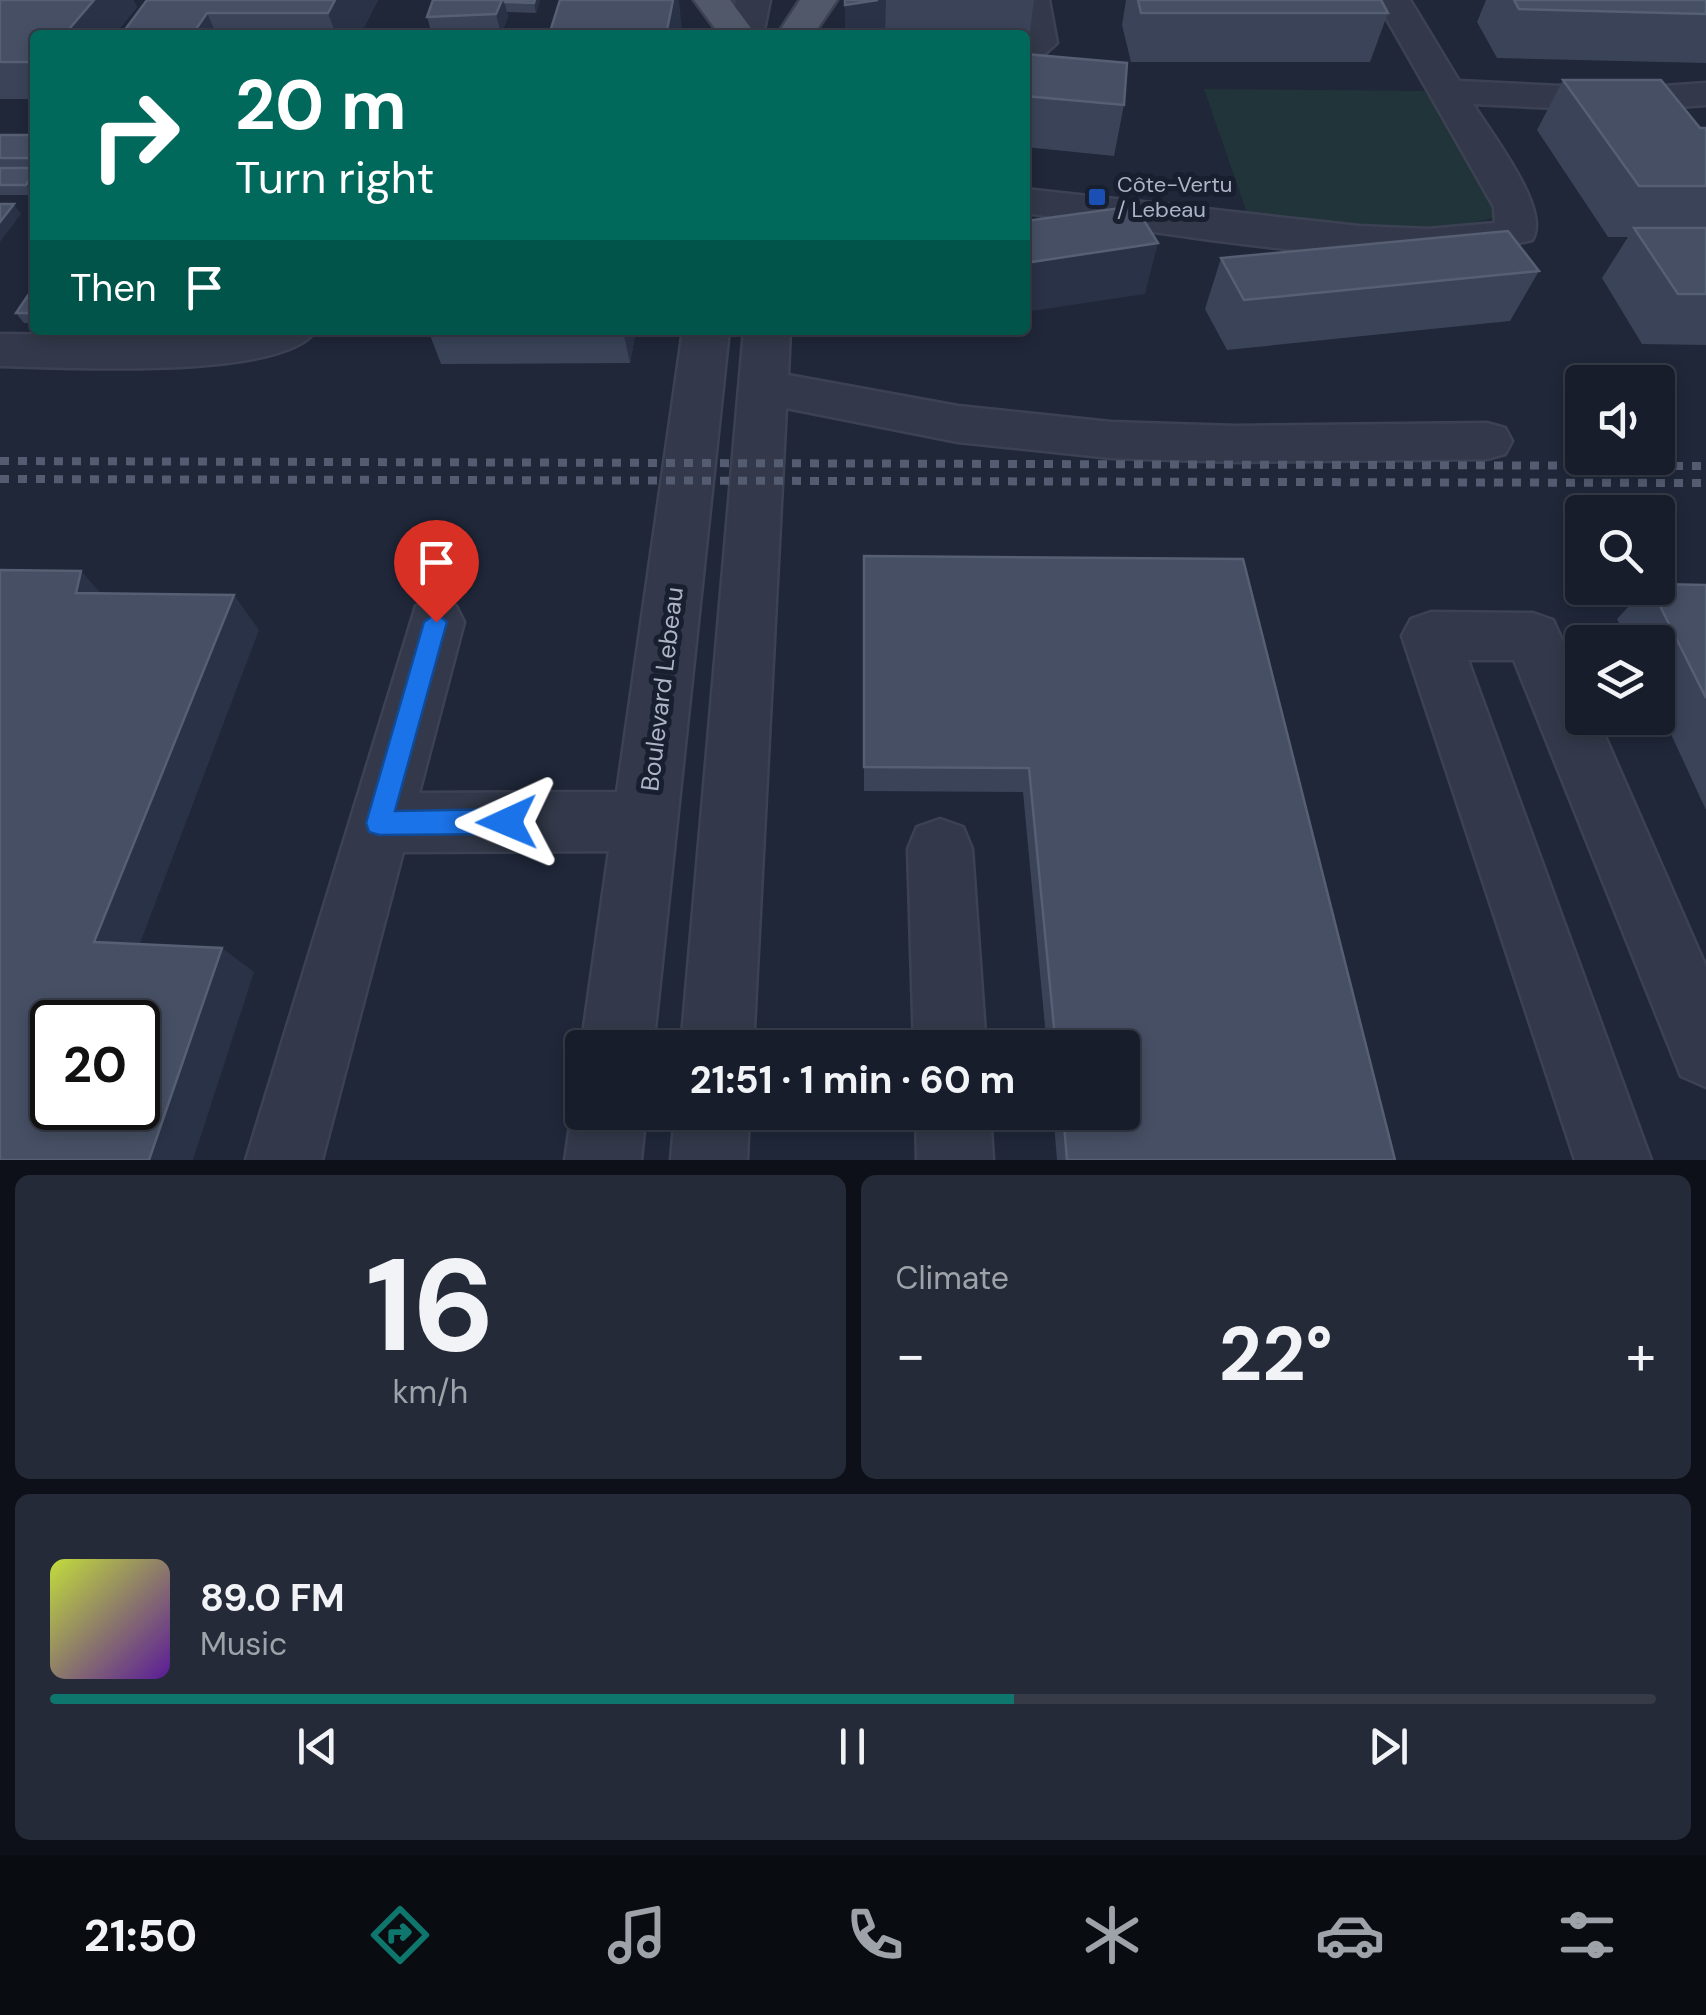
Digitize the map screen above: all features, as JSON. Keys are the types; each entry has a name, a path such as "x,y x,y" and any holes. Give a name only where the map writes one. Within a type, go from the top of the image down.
{"main road":[{"path":"711,0 738,30"},
{"path":"797,30 805,14 820,0"}],"street":[{"path":"743,30 753,0"},
{"path":"784,0 785,30"},
{"path":"1030,49 1039,38 1032,0"},
{"path":"1030,202 1333,236 1471,243 1504,238 1517,230 1515,207 1393,0"},
{"path":"1447,92 1622,100 1706,94"},
{"path":"1622,100 1706,128"},
{"path":"0,350 226,349 284,335"},
{"name":"Boulevard Lebeau","path":"619,1030 705,335"},
{"path":"764,360 798,392 985,428 1184,446 1486,441"},
{"path":"718,1030 764,360"},
{"path":"284,1160 436,622"},
{"path":"1613,1160 1431,636 1533,637 1706,1051"},
{"path":"379,823 646,821"},
{"path":"940,849 949,1030"},
{"path":"603,1160 607,1130"},
{"path":"709,1160 711,1130"},
{"path":"954,1130 955,1160"}],"shaded area":[{"path":"1204,89 1433,91 1501,204 1496,217 1466,224 1405,228 1248,216"}],"building":[{"path":"0,0 94,0 68,30 30,30 30,62 0,62"},
{"path":"147,0 335,0 328,13 207,13 195,30 125,30"},
{"path":"433,0 502,0 496,14 427,17"},
{"path":"504,0 535,0 534,3"},
{"path":"560,0 673,0 667,30 551,30"},
{"path":"845,0 878,0 845,5"},
{"path":"1138,0 1381,0 1388,13 1141,13"},
{"path":"1514,0 1706,0 1706,14 1519,9"},
{"path":"1030,54 1127,63 1124,105 1030,96"},
{"path":"1563,80 1661,80 1700,128 1706,128 1706,186 1639,186"},
{"path":"0,135 30,135 30,158 0,158"},
{"path":"0,168 30,168 26,185 0,185"},
{"path":"0,204 14,204 0,222"},
{"path":"1135,206 1158,243 1030,262 1030,220"},
{"path":"1634,228 1706,228 1706,294 1678,294"},
{"path":"1508,231 1539,271 1244,300 1221,258"},
{"path":"30,292 30,313 16,313"},
{"path":"864,556 1243,559 1395,1160 1067,1160 1064,1130 1140,1130 1140,1030 1054,1030 1029,768 864,767"},
{"path":"0,570 81,571 76,593 234,595 94,942 222,948 160,1128 160,1000 30,1000 30,1130 159,1130 149,1160 0,1160"},
{"path":"1675,584 1706,585 1706,698 1675,636 1675,625 1670,625 1660,605 1675,605"}],"railway":[{"path":"0,461 1706,466"},
{"path":"0,479 1706,483"}],"place":[{"name":"Côte-Vertu / Lebeau","path":"1097,197"}],"route":[{"path":"436,622 379,823 507,822"}]}
